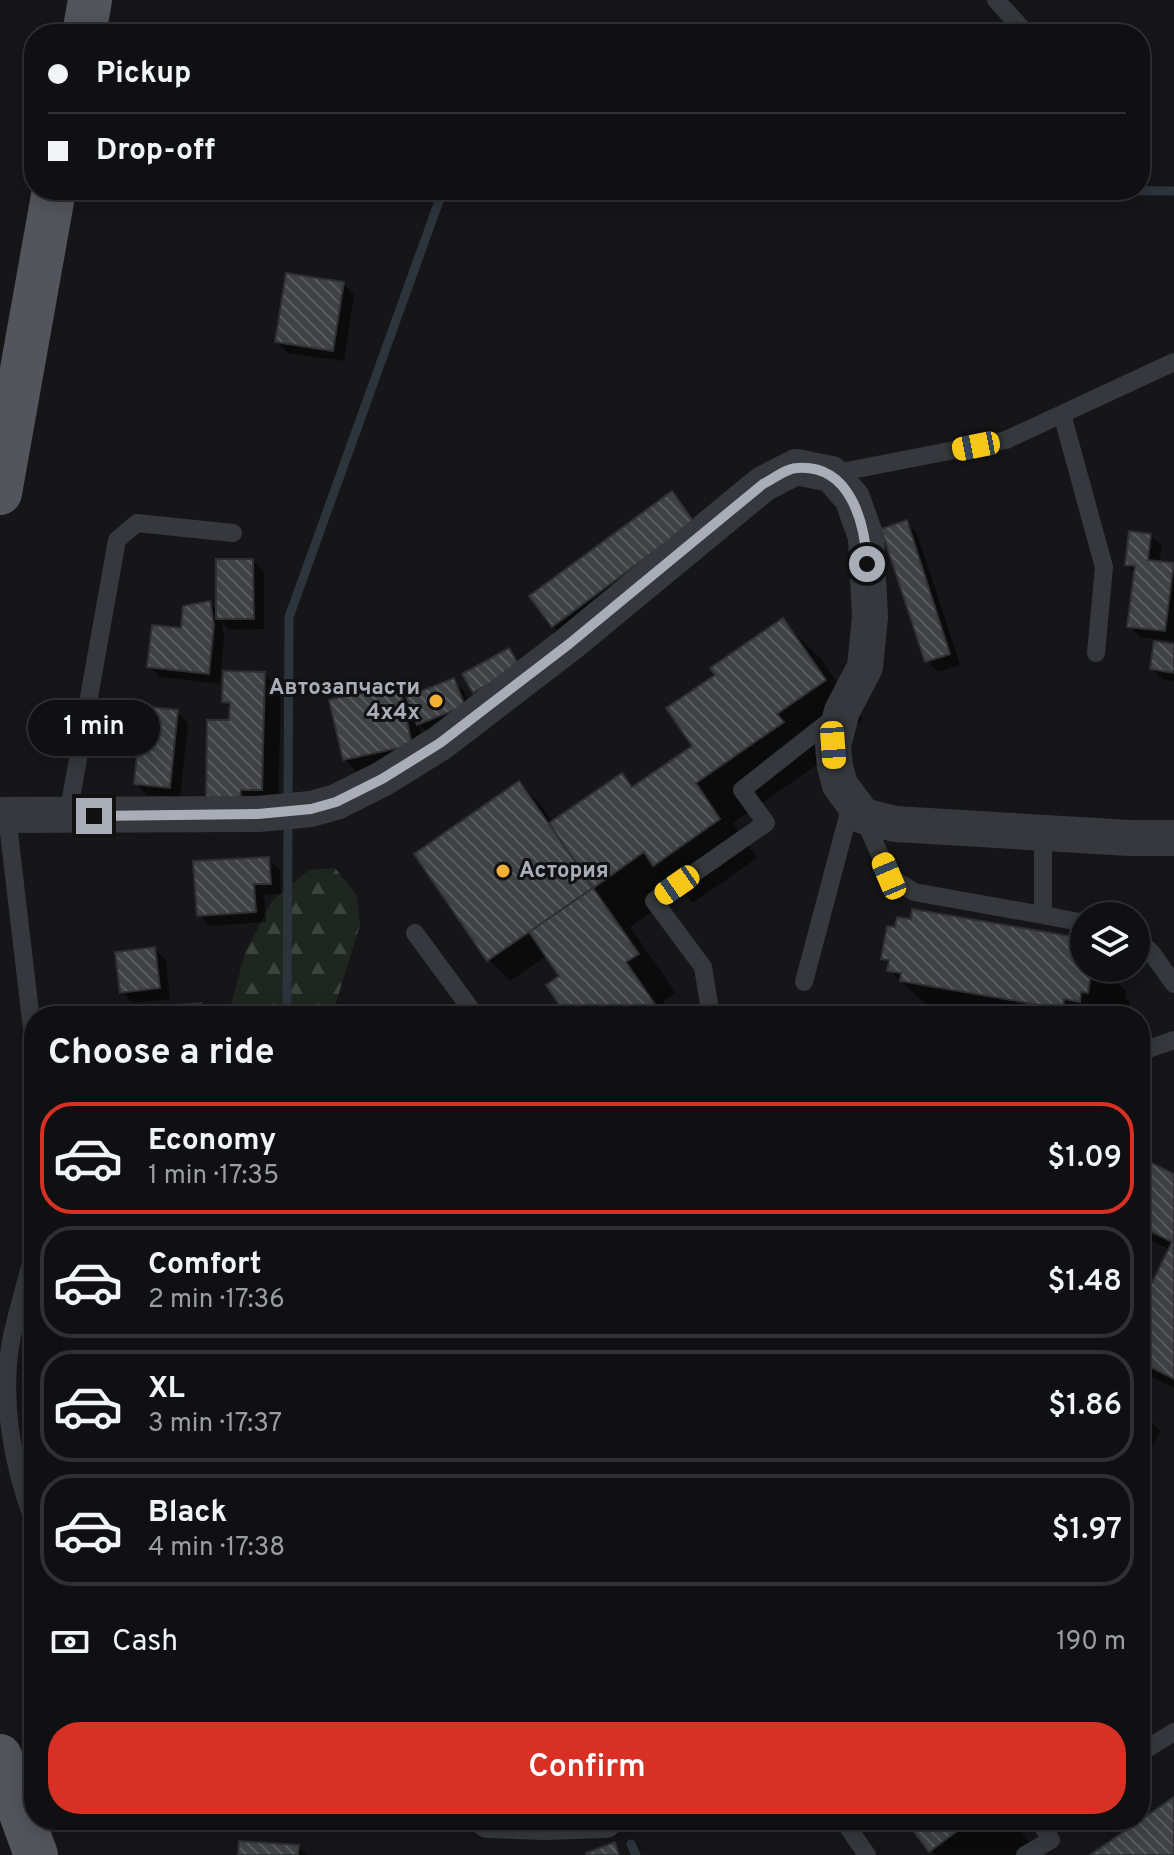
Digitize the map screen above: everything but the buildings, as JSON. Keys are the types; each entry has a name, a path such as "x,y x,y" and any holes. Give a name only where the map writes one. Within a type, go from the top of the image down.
{"main road":[{"path":"86,24 90,0"},
{"path":"0,493 52,200"},
{"path":"12,1785 24,1820"},
{"path":"27,1830 36,1855"}],"street":[{"path":"3,815 258,814 311,809 336,802 382,779 440,743 569,644 763,484 796,467 831,474 852,498 866,537 870,617 865,667 842,711 833,745 840,785 857,808 895,824 1174,838"}],"lane":[{"path":"996,0 1018,24"},
{"path":"831,474 1006,440 1174,362"},
{"path":"1062,414 1104,567 1096,653"},
{"path":"68,815 117,540 137,523 233,533"},
{"path":"709,1006 703,967 654,901 766,823 742,790 842,711"},
{"path":"857,808 889,876 914,892 1070,920"},
{"path":"804,982 857,808"},
{"path":"3,815 29,1006"},
{"path":"1043,833 1043,915"},
{"path":"1130,838 1174,855"},
{"path":"415,933 469,1006"},
{"path":"1150,951 1174,984"},
{"path":"1150,1048 1174,1040"},
{"path":"24,1289 11,1338 6,1402 24,1497"},
{"path":"1150,1747 1174,1732"},
{"path":"850,1830 867,1855"},
{"path":"1025,1855 1051,1840 1045,1830"}],"green space":[{"path":"335,868 357,896 360,925 335,1006 231,1006 245,953 272,901 309,870"}],"waterway":[{"path":"1150,191 1174,191"},
{"path":"288,805 289,617 439,200"},
{"path":"287,1006 288,819"},
{"path":"631,1844 636,1855"}],"place":[{"name":"Автозапчасти 4х4х","path":"436,701"},
{"name":"Астория","path":"503,871"}],"route":[{"path":"94,816 258,814 311,809 336,802 382,779 440,743 569,644 763,484 796,467 831,474 852,498 866,537 867,564"}]}
